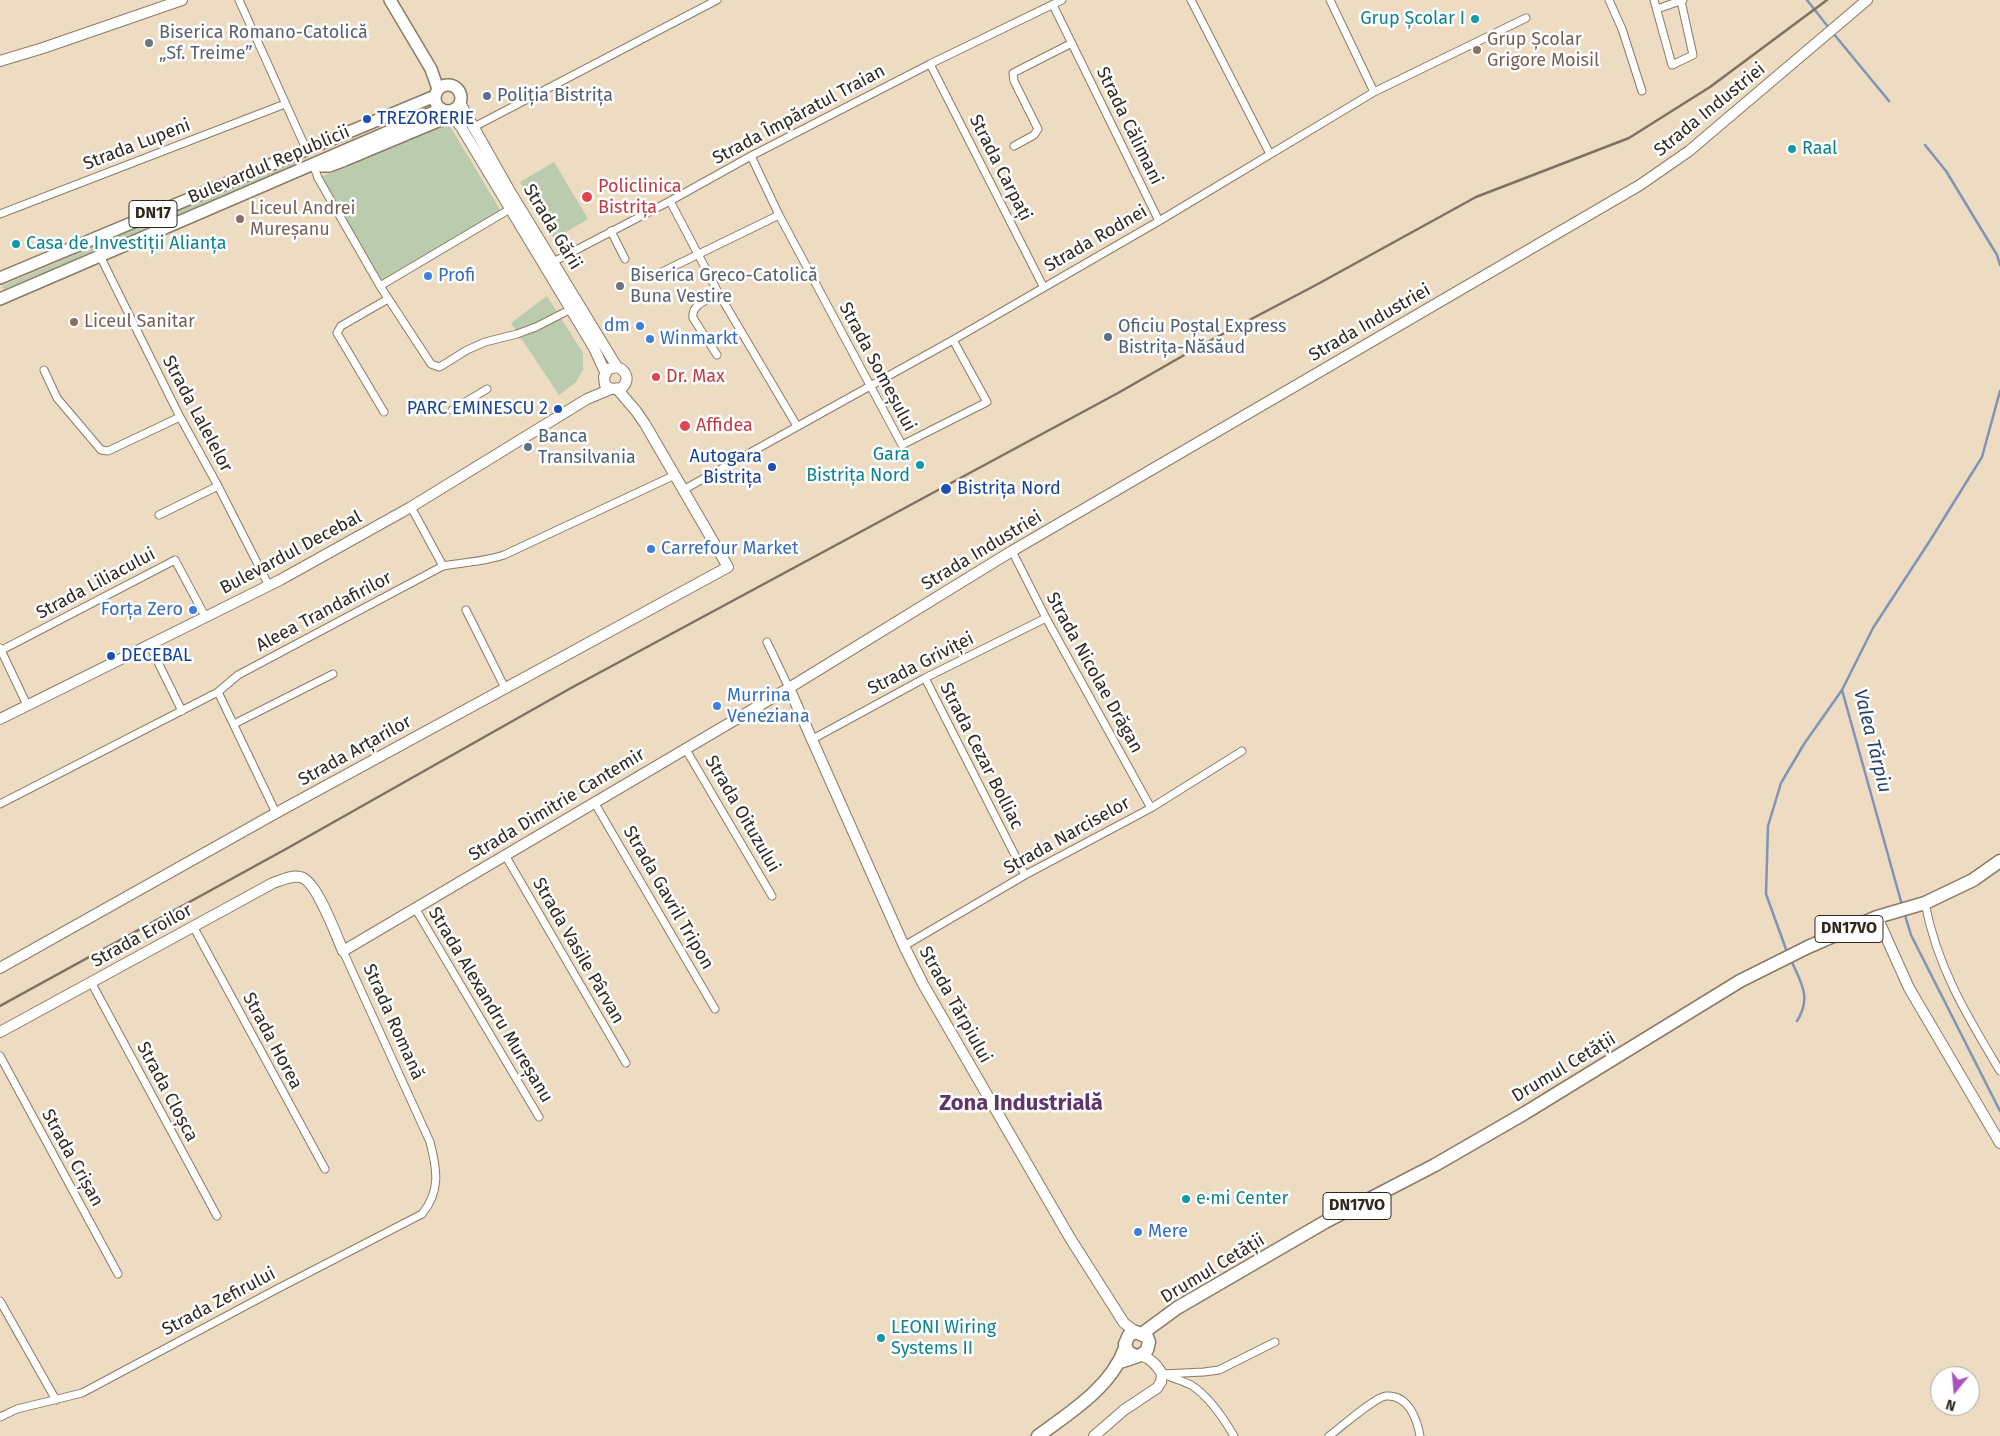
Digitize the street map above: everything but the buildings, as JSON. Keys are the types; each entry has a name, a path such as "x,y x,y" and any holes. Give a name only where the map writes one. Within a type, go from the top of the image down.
{"highway":[{"name":"Drumul Cetății","path":"1038,1436 1069,1414 1097,1389 1120,1362 1144,1350 1157,1325 1177,1308 1325,1222 1435,1165 1525,1113 1740,981 1808,947 1877,917 1925,903 1973,880 2000,861"}],"main road":[{"path":"390,0 431,68 439,90 436,104 448,113"},
{"path":"313,164 328,166 443,119 460,104 459,92 453,86 439,90"},
{"name":"Bulevardul Republicii","path":"0,278 307,151 439,90"},
{"name":"Bulevardul Republicii","path":"0,298 313,164 448,113"}],"street":[{"path":"0,61 68,40 182,0"},
{"path":"239,0 307,151"},
{"path":"472,128 717,0"},
{"name":"Strada Împăratul Traian","path":"553,262 670,202 751,156 930,64 1062,0"},
{"path":"1191,0 1270,154"},
{"path":"1330,0 1374,92"},
{"path":"1608,0 1622,29 1642,90"},
{"path":"1654,0 1672,65 1693,55 1682,0 1657,9"},
{"name":"Strada Industriei","path":"789,688 1012,551 1640,185 1689,151 1867,0"},
{"name":"Strada Călimani","path":"1053,5 1159,221"},
{"name":"Strada Rodnei","path":"683,490 953,340 1043,286 1159,221 1374,92 1526,18"},
{"path":"1014,146 1034,135 1038,129 1014,81 1013,73 1072,43"},
{"name":"Strada Carpați","path":"930,64 1043,286"},
{"name":"Strada Lupeni","path":"0,214 285,104"},
{"name":"Strada Gării","path":"460,104 472,128 553,262 618,367 625,372 626,382 636,411 728,567"},
{"name":"Strada Gării","path":"448,113 571,309 594,348 609,383 636,411"},
{"name":"Strada Someșului","path":"751,156 779,215 902,445 987,402 953,340"},
{"path":"313,164 327,194 380,286 435,366 485,342 536,327 571,309"},
{"path":"670,202 719,294 797,426"},
{"path":"380,286 510,209"},
{"path":"662,272 779,215"},
{"path":"611,231 625,259"},
{"name":"Strada Lalelelor","path":"100,256 180,417 269,586"},
{"path":"717,355 693,318 692,313 696,306 719,294"},
{"path":"384,412 337,333 341,326 388,298"},
{"path":"618,367 612,367 609,383 622,388 626,382"},
{"path":"44,370 57,398 101,450 108,451 180,417"},
{"name":"Bulevardul Decebal","path":"0,719 269,586 411,507 587,399 609,383"},
{"path":"452,410 487,389"},
{"name":"Aleea Trandafirilor","path":"0,804 218,692 238,675 443,566 472,561 487,561 504,555 675,475"},
{"path":"159,515 218,486"},
{"path":"411,507 443,566"},
{"name":"Strada Nicolae Drăgan","path":"1012,551 1046,618 1151,808"},
{"name":"Strada Liliacului","path":"0,650 175,560 205,616"},
{"name":"Strada Arțarilor","path":"0,968 276,813 728,567"},
{"path":"466,610 505,688"},
{"name":"Strada Griviței","path":"811,740 924,678 1046,618"},
{"path":"767,642 789,688"},
{"path":"149,644 182,711"},
{"path":"0,650 27,705"},
{"path":"234,724 333,674"},
{"name":"Strada Cezar Bolliac","path":"924,678 1025,875"},
{"name":"Strada Tărpiului","path":"789,688 904,946 923,984 1070,1238 1124,1323 1144,1350"},
{"name":"Strada Dimitrie Cantemir","path":"343,950 789,688"},
{"path":"218,692 276,813"},
{"name":"Strada Oituzului","path":"685,748 772,896"},
{"name":"Strada Narciselor","path":"904,946 1025,875 1151,808 1242,751"},
{"name":"Strada Gavril Tripon","path":"594,802 715,1009"},
{"name":"Strada Vasile Pârvan","path":"505,855 626,1063"},
{"name":"Strada Eroilor","path":"0,1032 273,883 292,876 302,876"},
{"name":"Strada Romană","path":"302,876 310,882 319,897 430,1142 436,1190"},
{"path":"1925,903 1930,928 1948,980 2000,1071"},
{"name":"Strada Alexandru Mureșanu","path":"415,908 539,1117"},
{"path":"1877,917 1909,988 2000,1143"},
{"name":"Strada Horea","path":"193,926 325,1169"},
{"name":"Strada Cloșca","path":"91,982 216,1216"},
{"name":"Strada Crișan","path":"0,1056 118,1274"},
{"name":"Strada Zefirului","path":"0,1417 17,1409 82,1393 422,1214 432,1203 436,1190"},
{"path":"0,1301 56,1400"},
{"path":"1144,1350 1219,1370 1275,1342"},
{"path":"1094,1436 1124,1410 1157,1388 1161,1382 1144,1350"},
{"path":"1144,1350 1198,1391 1229,1427 1234,1436"},
{"path":"1329,1436 1376,1400 1385,1396 1406,1402 1412,1411 1420,1436"}],"green space":[{"path":"448,123 502,213 380,286 318,178"},
{"path":"294,160 297,168 5,294 2,286"},
{"path":"554,162 588,219 554,239 520,182"},
{"path":"547,296 583,353 583,369 576,382 559,395 511,323"}],"waterway":[{"name":"Valea Tărpiu","path":"1807,0 1829,28"},
{"name":"Valea Tărpiu","path":"1833,33 1889,101"},
{"name":"Valea Tărpiu","path":"1925,145 1946,171 1997,255 2000,265"},
{"name":"Valea Tărpiu","path":"1902,905 1842,690 1873,628 1982,457 2000,391"},
{"path":"1787,952 1766,894 1768,826 1781,783 1804,744 1842,690"},
{"name":"Valea Tărpiu","path":"1904,912 1911,935 2000,1111"},
{"path":"1791,960 1801,983 1804,997 1804,1005 1797,1021"}],"railway":[{"path":"0,1006 286,849 571,688 1118,393 1200,346 1476,197 1629,138 1710,87 1827,0"}],"place":[{"name":"Grup Școlar I","path":"1475,19"},
{"name":"Biserica Romano-Catolică „Sf. Treime”","path":"149,43"},
{"name":"Grup Școlar Grigore Moisil","path":"1477,50"},
{"name":"Poliția Bistrița","path":"487,96"},
{"name":"TREZORERIE","path":"367,119"},
{"name":"Raal","path":"1792,149"},
{"name":"Policlinica Bistrița","path":"587,197"},
{"name":"Liceul Andrei Mureșanu","path":"240,219"},
{"name":"Casa de Investiții Alianța","path":"16,244"},
{"name":"Profi","path":"428,276"},
{"name":"Biserica Greco-Catolică Buna Vestire","path":"620,286"},
{"name":"Liceul Sanitar","path":"74,322"},
{"name":"dm","path":"640,326"},
{"name":"Oficiu Poștal Express Bistrița-Năsăud","path":"1108,337"},
{"name":"Winmarkt","path":"650,339"},
{"name":"Dr. Max","path":"656,377"},
{"name":"PARC EMINESCU 2","path":"558,409"},
{"name":"Affidea","path":"685,426"},
{"name":"Banca Transilvania","path":"528,447"},
{"name":"Gara Bistrița Nord","path":"920,465"},
{"name":"Autogara Bistrița","path":"772,467"},
{"name":"Bistrița Nord","path":"946,489"},
{"name":"Carrefour Market","path":"651,549"},
{"name":"Forța Zero","path":"193,610"},
{"name":"DECEBAL","path":"111,656"},
{"name":"Murrina Veneziana","path":"717,706"},
{"name":"e·mi Center","path":"1186,1199"},
{"name":"Mere","path":"1138,1232"},
{"name":"LEONI Wiring Systems II","path":"881,1338"}],"district":[{"name":"Zona Industrială","path":"1021,1104"}]}
